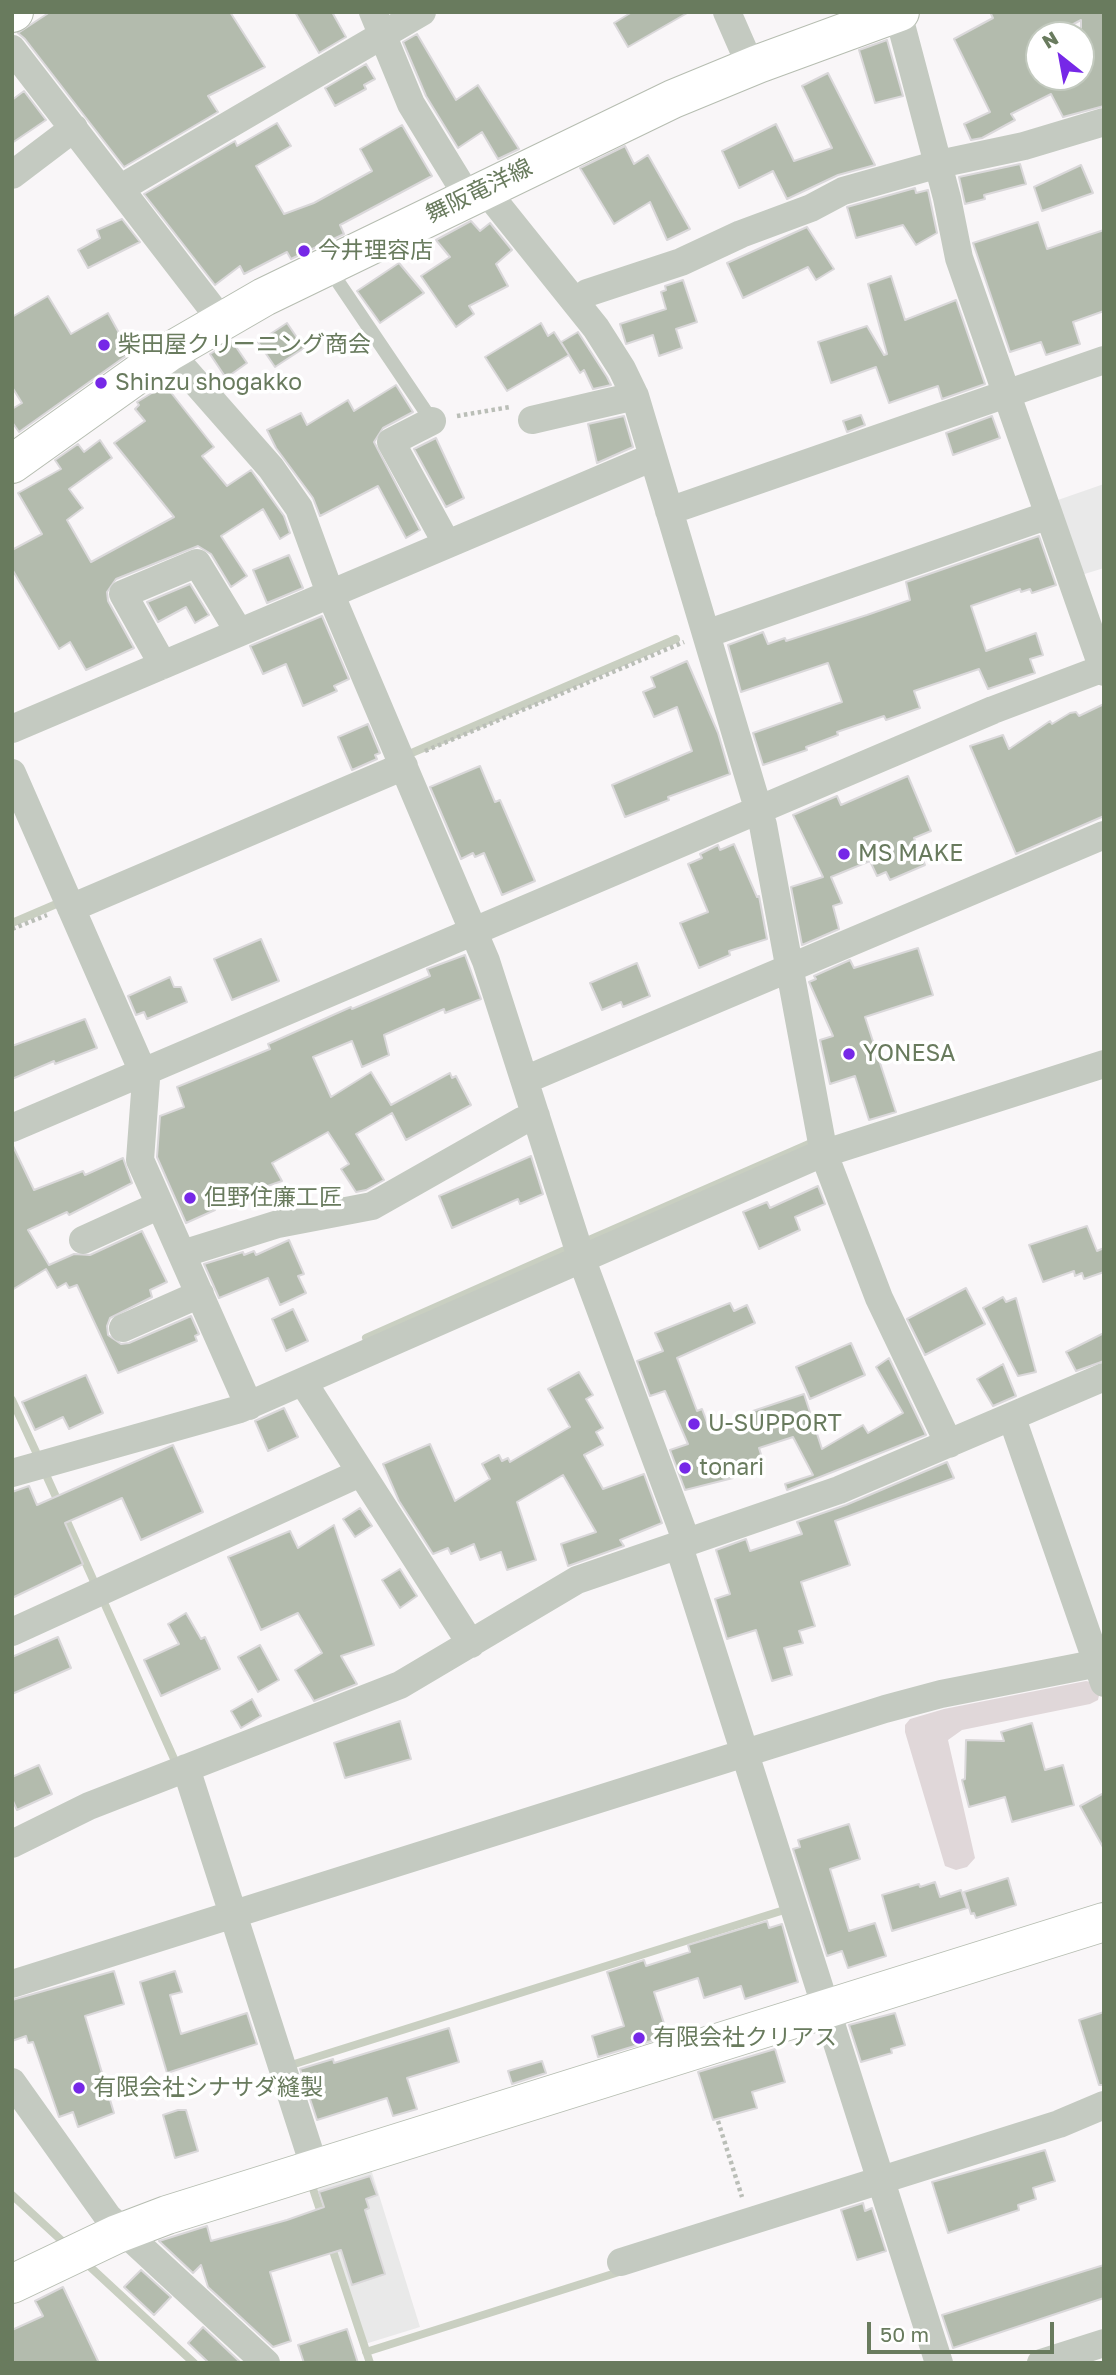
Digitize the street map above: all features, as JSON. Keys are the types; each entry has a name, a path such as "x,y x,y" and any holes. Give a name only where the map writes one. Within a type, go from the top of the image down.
{"street":[{"path":"121,188 378,24 422,12"},
{"path":"727,12 751,67"},
{"path":"12,1128 993,710 1103,670 956,247 939,164 899,13"},
{"name":"舞阪竜洋線","path":"14,460 169,352 221,320 327,265 631,118 751,67 899,13"},
{"path":"378,24 411,104 478,192 495,202 576,302 612,352 635,396 759,810 824,1154 879,1298 949,1444"},
{"path":"12,49 221,320"},
{"path":"576,302 587,293 681,262 741,234 811,208 843,191 939,164 1024,146 1104,122"},
{"path":"12,175 74,128"},
{"path":"169,352 286,487 309,531 330,593 474,932 525,1080 582,1260 683,1532 682,1556 939,2363"},
{"path":"669,511 1104,360"},
{"path":"532,419 635,396"},
{"path":"432,421 391,442 447,544"},
{"path":"12,729 653,457"},
{"path":"706,634 1049,514"},
{"path":"163,665 123,594 197,563 239,632"},
{"path":"71,906 403,764"},
{"path":"12,773 144,1072 146,1079 140,1160 249,1406"},
{"path":"525,1080 1104,835"},
{"path":"12,1473 249,1406 824,1154 1104,1064"},
{"path":"182,1254 278,1224 372,1206 522,1121 536,1116"},
{"path":"83,1240 160,1205"},
{"path":"123,1328 200,1294"},
{"path":"14,1838 89,1805 391,1689 471,1644 537,1601 577,1580 809,1501 1012,1418 1104,1377"},
{"path":"303,1382 471,1644"},
{"path":"12,1984 913,1701 1101,1670 1012,1418"},
{"path":"12,1632 360,1473"},
{"path":"186,1768 315,2169"},
{"path":"12,2284 124,2232 315,2169 1104,1922"},
{"path":"12,2082 108,2217 266,2363"},
{"path":"621,2262 1059,2124 1104,2105"},
{"path":"1041,2363 1104,2343"}],"lane":[{"path":"327,265 432,421"}],"path":[{"path":"432,421 509,407 532,419"},
{"path":"403,764 653,653 706,634"},
{"path":"12,929 71,906"},
{"path":"718,2121 749,2221"}],"shaded area":[{"path":"1104,484 1104,568 1078,576 1058,500"},
{"path":"1086,1681 1095,1683 1100,1691 1098,1700 1090,1704 962,1730 948,1740 975,1858 967,1867 956,1870 945,1866 905,1725 910,1719 944,1709"},
{"path":"370,2166 420,2327 365,2344 313,2183"}],"building":[{"path":"50,12 230,12 265,67 208,96 218,112 124,167 18,33"},
{"path":"295,12 332,12 346,37 319,53"},
{"path":"632,12 689,12 628,47 614,23"},
{"path":"990,12 1104,12 1104,106 1063,117 1051,94 1011,114 1015,120 982,138 971,140 964,124 990,112 954,39 993,18"},
{"path":"417,34 456,100 478,85 519,149 498,159 482,132 458,148 426,96 403,42"},
{"path":"887,40 903,96 875,103 859,50"},
{"path":"366,64 375,79 364,85 366,89 335,106 325,88"},
{"path":"828,73 875,165 838,175 787,199 773,171 739,188 722,151 776,124 794,161 832,148 802,86"},
{"path":"24,91 46,120 12,143 12,100"},
{"path":"277,123 291,146 256,166 284,214 314,203 372,171 360,149 402,125 432,176 340,225 344,234 291,259 287,252 244,274 240,266 215,285 144,194 235,141 237,146"},
{"path":"625,146 634,164 648,155 690,229 667,240 650,202 614,224 580,168"},
{"path":"1020,164 1026,184 984,195 985,199 965,204 959,177"},
{"path":"1081,165 1093,193 1042,211 1034,187"},
{"path":"915,188 916,193 928,190 937,233 916,245 903,225 856,238 847,207"},
{"path":"122,219 140,242 88,268 78,250 100,238 97,230"},
{"path":"471,221 480,231 490,223 512,250 496,264 508,286 469,306 474,314 456,327 421,276 450,257 436,240"},
{"path":"1038,222 1047,249 1104,230 1104,311 1073,322 1080,344 1046,355 1041,342 1010,352 973,243"},
{"path":"807,227 834,269 816,280 808,267 743,298 727,263"},
{"path":"399,263 424,293 380,323 357,291"},
{"path":"891,276 905,320 956,300 985,384 942,399 938,386 889,403 876,367 831,383 818,342 867,326 884,355 887,354 868,284"},
{"path":"683,280 697,322 676,329 682,348 659,356 653,335 626,344 620,324 666,309 661,292 666,290 665,286"},
{"path":"48,296 71,334 108,313 130,353 19,432 12,422 12,409 22,403 12,387 12,317"},
{"path":"287,323 304,348 275,367 258,342"},
{"path":"541,323 548,336 554,332 569,355 507,391 485,357"},
{"path":"578,332 611,385 593,389 584,370 580,373 561,342"},
{"path":"232,341 247,363 226,378 210,354"},
{"path":"165,385 214,447 202,456 227,486 251,470 284,516 290,533 280,539 263,509 221,536 247,576 231,587 211,554 198,546 116,579 107,592 108,601 134,648 86,670 70,642 59,649 12,569 12,550 42,534 18,493 61,469 55,460 78,444 84,452 100,440 112,458 69,489 83,508 67,520 91,562 174,517 114,443 145,421 135,409 139,405 137,402"},
{"path":"396,385 413,412 383,428 374,442 420,530 406,538 378,486 320,516 313,498 276,448 267,430 301,413 307,425 348,400 354,411"},
{"path":"861,415 865,425 847,432 843,421"},
{"path":"624,416 633,447 597,463 588,424"},
{"path":"992,416 1000,438 953,455 946,433"},
{"path":"436,438 464,498 446,507 414,449"},
{"path":"1039,536 1056,585 1032,593 1030,589 1021,592 1020,589 971,606 986,651 1036,633 1043,655 1030,659 1035,673 988,689 979,669 914,691 920,708 886,720 884,716 837,732 838,735 806,747 807,750 763,765 753,733 842,702 828,663 741,692 728,645 763,632 768,644 785,638 786,641 910,600 906,582"},
{"path":"289,555 303,588 267,603 253,570"},
{"path":"190,584 209,615 195,623 186,607 158,622 147,602"},
{"path":"322,616 349,679 334,686 337,691 303,706 286,664 263,674 250,646"},
{"path":"687,661 718,733 730,774 668,797 669,800 625,817 612,785 692,751 677,707 654,717 643,692 655,687 651,677"},
{"path":"1104,704 1104,816 1016,854 970,746 1003,735 1009,749 1050,721 1052,724 1070,713 1076,712 1079,716"},
{"path":"368,724 380,753 375,755 377,759 352,770 338,737"},
{"path":"480,766 495,802 500,800 535,881 502,895 484,853 475,857 473,853 461,859 430,787"},
{"path":"908,776 931,831 914,838 925,865 890,880 886,872 877,876 870,861 831,877 842,903 833,906 839,929 802,945 791,887 823,877 793,815 837,796 841,805"},
{"path":"734,844 757,897 759,896 767,939 729,951 730,955 699,968 680,923 708,912 688,864 702,858 700,854 718,845 720,850"},
{"path":"261,939 279,981 232,1000 214,959"},
{"path":"918,948 933,995 865,1017 896,1112 869,1120 855,1076 830,1084 820,1040 833,1036 809,982 816,979 814,976 850,960 854,968"},
{"path":"465,955 481,999 445,1013 444,1009 384,1035 389,1055 362,1067 352,1041 313,1057 331,1097 371,1072 391,1105 450,1073 452,1078 456,1076 471,1105 406,1140 392,1113 356,1134 384,1180 366,1190 356,1192 341,1169 349,1164 328,1132 272,1163 282,1181 213,1205 215,1210 186,1223 157,1157 160,1116 184,1107 177,1087 270,1049 268,1044 351,1007 352,1009 430,976 427,969"},
{"path":"637,963 650,996 623,1007 621,1002 602,1010 590,983"},
{"path":"170,977 174,987 181,987 187,1002 147,1019 144,1012 136,1015 128,996"},
{"path":"85,1019 97,1048 55,1064 54,1061 12,1079 12,1046"},
{"path":"12,1144 34,1190 83,1171 85,1175 123,1158 132,1183 69,1215 67,1212 28,1230 49,1265 74,1254 90,1255 142,1231 167,1282 150,1290 152,1297 110,1318 108,1335 121,1344 129,1343 191,1316 199,1334 195,1336 197,1341 118,1373 77,1285 69,1288 66,1283 57,1288 46,1269 12,1290"},
{"path":"531,1156 543,1194 520,1204 518,1199 452,1228 439,1196"},
{"path":"818,1186 825,1204 795,1217 800,1230 759,1249 743,1212 767,1202 770,1208"},
{"path":"1087,1226 1097,1251 1104,1248 1104,1272 1084,1279 1082,1273 1075,1276 1074,1271 1043,1282 1029,1245"},
{"path":"289,1240 304,1274 298,1276 306,1293 280,1305 268,1278 219,1298 204,1264 243,1252 244,1255 254,1251 256,1255"},
{"path":"966,1288 985,1324 925,1355 907,1319"},
{"path":"1003,1297 1006,1302 1016,1298 1036,1372 1018,1376 983,1308"},
{"path":"730,1303 734,1311 747,1305 755,1323 677,1358 697,1411 702,1409 711,1433 755,1418 753,1411 804,1394 822,1449 863,1425 868,1433 903,1413 876,1367 889,1358 926,1435 787,1490 785,1484 813,1475 793,1437 759,1448 764,1464 732,1474 733,1478 685,1490 670,1450 688,1444 665,1391 650,1396 637,1361 663,1351 655,1333"},
{"path":"293,1309 308,1341 286,1351 272,1319"},
{"path":"1104,1333 1104,1361 1076,1371 1066,1352"},
{"path":"851,1343 865,1375 810,1399 796,1367"},
{"path":"1003,1364 1016,1396 993,1406 977,1379"},
{"path":"579,1372 593,1395 586,1399 603,1428 596,1432 603,1445 584,1455 603,1489 644,1474 662,1523 620,1540 624,1546 568,1566 561,1544 596,1532 563,1475 517,1502 536,1560 507,1570 501,1552 480,1560 474,1544 451,1554 448,1548 433,1554 399,1501 383,1464 430,1444 455,1501 490,1479 482,1464 499,1455 502,1461 508,1458 510,1462 570,1427 548,1389"},
{"path":"86,1375 103,1413 69,1429 63,1417 35,1430 22,1402"},
{"path":"284,1408 298,1437 268,1451 255,1421"},
{"path":"173,1445 203,1512 141,1540 122,1498 65,1523 83,1564 12,1598 12,1492 29,1486 37,1505"},
{"path":"947,1462 954,1478 835,1521 850,1565 801,1582 815,1626 799,1631 803,1643 784,1648 792,1675 772,1681 756,1630 727,1639 715,1599 730,1594 716,1550 746,1539 750,1551 802,1534 797,1522 846,1505"},
{"path":"360,1508 372,1526 355,1537 343,1519"},
{"path":"334,1525 374,1645 341,1656 357,1684 314,1701 295,1670 322,1653 298,1613 261,1630 228,1557 290,1531 298,1548"},
{"path":"400,1569 417,1596 400,1608 382,1580"},
{"path":"186,1613 201,1639 205,1637 220,1669 161,1696 144,1660 179,1644 168,1624"},
{"path":"58,1637 71,1668 12,1694 12,1657"},
{"path":"260,1645 279,1680 258,1692 238,1657"},
{"path":"252,1699 261,1716 241,1728 231,1711"},
{"path":"400,1721 411,1759 345,1778 334,1743"},
{"path":"1032,1723 1045,1770 1063,1765 1074,1805 1012,1822 1005,1797 969,1807 962,1780 965,1779 966,1740 1004,1741 1001,1732"},
{"path":"39,1765 52,1794 17,1810 12,1799 12,1777"},
{"path":"1104,1793 1104,1849 1080,1806"},
{"path":"849,1824 860,1859 830,1869 849,1931 875,1923 886,1956 848,1968 842,1951 827,1956 793,1849 800,1847 798,1840"},
{"path":"1008,1878 1016,1905 976,1918 974,1913 971,1914 964,1892"},
{"path":"935,1882 940,1897 961,1890 967,1908 892,1931 882,1895"},
{"path":"767,1921 769,1928 782,1924 798,1982 745,1999 741,1986 704,1998 698,1978 654,1992 668,2036 598,2057 592,2036 624,2026 607,1972 644,1960 646,1966 690,1952 688,1945"},
{"path":"114,1971 124,2004 85,2016 114,2113 78,2127 73,2112 59,2117 33,2042 28,2043 26,2036 12,2041 12,2000"},
{"path":"175,1971 182,1992 170,1995 181,2034 247,2013 257,2044 167,2073 140,1982"},
{"path":"1104,2012 1104,2085 1099,2085 1079,2020"},
{"path":"895,2013 905,2045 891,2049 892,2053 861,2062 849,2025"},
{"path":"449,2028 459,2062 407,2078 417,2109 393,2116 387,2098 317,2120 300,2069 333,2059 334,2063"},
{"path":"775,2049 785,2082 752,2092 757,2108 713,2120 698,2072"},
{"path":"542,2061 546,2073 512,2084 508,2071"},
{"path":"186,2110 198,2151 175,2158 163,2115"},
{"path":"1045,2150 1055,2181 1033,2188 1036,2199 1018,2205 1019,2210 948,2233 932,2182"},
{"path":"370,2176 377,2195 366,2199 369,2208 365,2210 385,2274 352,2285 341,2250 270,2272 291,2341 273,2347 208,2287 201,2265 193,2273 159,2241 207,2226 211,2241 287,2220 324,2207 319,2192"},
{"path":"863,2203 865,2211 872,2208 886,2251 857,2260 841,2210"},
{"path":"1104,2265 1104,2298 953,2348 942,2315"},
{"path":"141,2270 171,2297 154,2315 124,2287"},
{"path":"63,2287 99,2363 12,2363 12,2330 43,2316 35,2301"},
{"path":"203,2327 241,2363 209,2363 188,2343"},
{"path":"347,2329 358,2363 304,2363 298,2345"}],"waterway":[{"path":"407,755 676,639"},
{"path":"12,923 61,902"},
{"path":"589,1240 809,1144"},
{"path":"366,1338 565,1250"},
{"path":"12,1400 36,1452"},
{"path":"47,1477 96,1586"},
{"path":"102,1598 175,1761"},
{"path":"288,2066 781,1911"},
{"path":"313,2189 322,2216"},
{"path":"12,2195 61,2240"},
{"path":"330,2242 370,2363"},
{"path":"87,2264 194,2363"},
{"path":"366,2352 622,2271"}],"place":[{"name":"今井理容店","path":"304,251"},
{"name":"柴田屋クリーニング商会","path":"104,345"},
{"name":"Shinzu shogakko","path":"101,383"},
{"name":"MS MAKE","path":"844,854"},
{"name":"YONESA","path":"849,1054"},
{"name":"但野住廉工匠","path":"190,1198"},
{"name":"U-SUPPORT","path":"694,1424"},
{"name":"tonari","path":"685,1468"},
{"name":"有限会社クリアス","path":"639,2038"},
{"name":"有限会社シナサダ縫製","path":"79,2088"}]}
